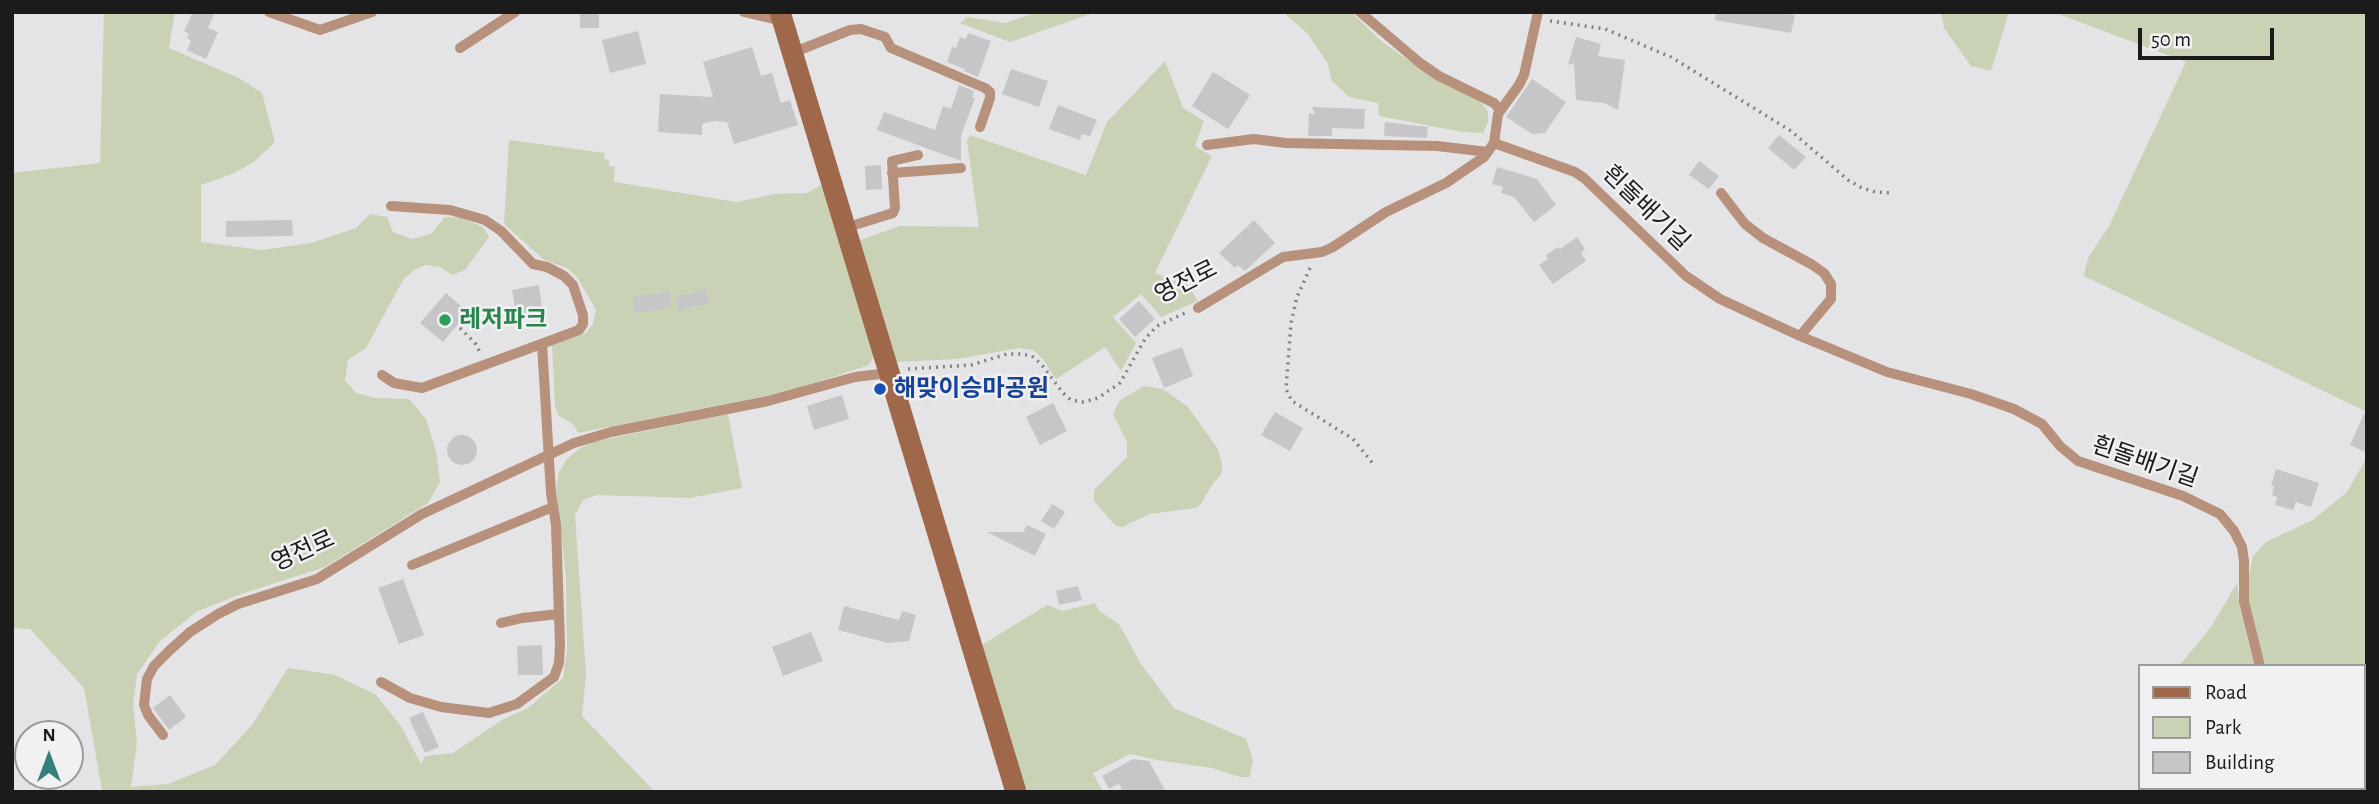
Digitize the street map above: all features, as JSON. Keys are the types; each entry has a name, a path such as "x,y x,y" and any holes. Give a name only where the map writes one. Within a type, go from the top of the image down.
{"street":[{"path":"781,17 1016,792"}],"lane":[{"path":"269,12 320,30 372,12"},
{"path":"460,48 515,12"},
{"path":"744,12 781,17"},
{"path":"1360,12 1420,63 1439,76 1494,103 1500,110"},
{"path":"1491,148 1500,110 1524,75 1528,48 1538,17"},
{"path":"792,53 850,30 861,29 885,37 891,48 990,92 980,127"},
{"name":"흰돌배기길","path":"1207,145 1254,139 1286,143 1491,148 1575,172 1701,288 1720,299 1886,372 1971,394 2014,409 2042,424 2060,446 2078,461 2169,491 2220,514 2234,531 2242,547 2244,602 2260,664"},
{"name":"영전로","path":"1198,308 1283,257 1322,252 1386,212 1457,176 1491,148"},
{"path":"845,228 893,214 895,208 892,161 918,155"},
{"path":"892,173 961,168"},
{"path":"1721,193 1745,224 1763,238 1824,273 1831,284 1830,299 1800,336"},
{"path":"382,375 394,383 422,388 579,330 583,324 583,315 573,285 564,276 547,267 533,264 502,231 485,220 450,210 391,206"},
{"path":"381,682 410,698 441,707 481,713 517,704 554,677 559,663 556,525 542,344"},
{"name":"영전로","path":"163,735 144,705 147,679 154,666 190,632 238,604 317,579 422,514 574,443 611,432 768,401 855,377 888,373"},
{"path":"412,565 553,507"},
{"path":"501,623 559,614"}],"path":[{"path":"1538,17 1605,29 1671,57 1791,131 1860,187 1875,192 1892,192"},
{"path":"1322,252 1306,274 1297,297 1291,323 1286,389 1292,401 1353,439 1375,466"},
{"name":"영전로","path":"888,373 908,368 971,365 1007,354 1021,354 1032,356 1042,365 1071,400 1083,402 1098,398 1120,383 1145,339 1157,326 1198,308"},
{"path":"460,328 475,343 485,365"}],"green space":[{"path":"104,12 175,12 169,48 239,78 262,93 275,142 254,162 232,174 201,185 201,242 262,250 311,243 356,228 370,214 387,217 393,232 412,239 431,234 445,217 461,218 483,227 489,237 465,270 452,275 440,267 425,265 413,271 403,280 366,348 348,360 345,380 356,393 376,398 409,399 426,419 436,451 440,482 428,503 325,567 238,595 196,612 160,641 137,674 133,705 137,742 131,787 168,784 215,765 252,725 288,668 335,675 375,694 401,726 421,764 425,756 453,753 502,720 528,708 563,678 567,651 566,577 556,490 559,472 567,459 593,442 728,414 742,488 690,498 597,495 583,500 575,515 586,674 582,716 655,792 100,792 102,790 84,688 30,629 12,628 12,173 100,163"},
{"path":"1038,12 1096,12 1010,42 960,23 967,17 1005,23"},
{"path":"1283,12 1351,12 1379,39 1402,56 1430,75 1481,102 1488,112 1488,122 1483,133 1462,132 1379,116 1378,103 1349,97 1332,81 1328,64 1308,34"},
{"path":"1941,12 2009,12 1991,71 1971,66 1944,28"},
{"path":"2053,12 2367,12 2367,412 2084,276 2088,258 2109,226 2186,62"},
{"path":"1165,61 1183,108 1204,121 1195,146 1212,156 1155,273 1188,285 1198,301 1161,317 1141,294 1113,317 1136,343 1121,371 1105,347 1056,379 1043,359 1033,350 1019,348 957,359 896,362 860,240 900,226 979,227 967,142 970,135 1086,175 1107,122"},
{"path":"509,140 605,153 604,159 609,160 609,166 615,167 614,182 737,202 774,194 807,193 821,185 874,356 869,365 791,391 578,433 574,425 558,415 555,406 552,345 586,333 593,324 596,310 577,277 567,268 544,260 504,224"},
{"path":"1144,386 1163,389 1188,407 1218,449 1222,473 1196,508 1150,514 1122,527 1116,526 1094,501 1094,490 1127,457 1127,442 1113,414 1120,400"},
{"path":"2367,457 2367,792 2336,790 2365,790 2365,664 2265,664 2251,621 2248,601 2253,556 2266,542 2313,520 2347,492"},
{"path":"2237,583 2240,609 2254,664 2181,664 2211,627"},
{"path":"1095,603 1099,611 1119,624 1141,664 1174,708 1246,739 1253,761 1250,777 1130,754 1093,773 1103,792 1025,792 980,646 1047,605 1063,611"}],"building":[{"path":"193,12 215,12 208,28 218,32 206,59 187,50 191,41 187,38 189,34 184,31"},
{"path":"580,12 599,12 599,28 580,28"},
{"path":"1716,12 1778,12 1795,15 1791,33 1715,20"},
{"path":"638,31 646,64 610,73 602,40"},
{"path":"968,33 991,41 978,77 947,62 952,47 956,48 960,37 966,39"},
{"path":"1576,37 1601,44 1598,56 1625,60 1618,110 1604,103 1576,100 1574,63 1568,65"},
{"path":"752,47 761,76 772,73 781,103 790,100 798,125 734,144 727,122 702,124 702,135 658,132 660,94 713,97 703,62"},
{"path":"1011,69 1048,81 1039,107 1002,94"},
{"path":"1213,72 1250,95 1228,129 1192,106"},
{"path":"1532,79 1566,102 1545,133 1532,134 1506,117"},
{"path":"959,85 974,91 972,97 975,98 961,136 961,161 877,130 884,112 935,130 943,106 951,109"},
{"path":"1058,105 1097,120 1090,136 1082,134 1080,140 1049,129"},
{"path":"1312,107 1365,109 1364,129 1332,128 1332,136 1308,136 1309,113 1315,114"},
{"path":"1385,122 1428,127 1427,138 1384,136"},
{"path":"1779,135 1806,157 1794,170 1768,148"},
{"path":"1699,161 1719,176 1709,189 1689,175"},
{"path":"881,165 882,189 866,190 865,166"},
{"path":"1497,167 1537,179 1556,205 1534,222 1514,197 1501,193 1503,187 1492,184"},
{"path":"292,220 293,236 226,237 226,221"},
{"path":"1254,220 1275,243 1245,271 1238,265 1235,268 1219,253"},
{"path":"1577,237 1585,249 1581,253 1586,261 1553,284 1539,265 1548,259 1546,255"},
{"path":"539,285 543,315 517,320 512,290"},
{"path":"706,289 710,303 678,311 675,297"},
{"path":"669,291 672,307 635,313 632,297"},
{"path":"446,293 468,312 443,342 420,323"},
{"path":"1139,301 1155,319 1135,337 1119,319"},
{"path":"1182,347 1193,376 1164,388 1152,358"},
{"path":"842,395 849,419 814,430 807,406"},
{"path":"1053,403 1067,431 1040,445 1026,417"},
{"path":"2367,407 2367,453 2350,445"},
{"path":"1275,412 1303,428 1290,451 1261,435"},
{"path":"462,435 473,439 477,450 473,461 462,465 451,461 447,450 451,439"},
{"path":"2276,469 2319,483 2311,507 2296,502 2293,510 2275,505 2277,497 2272,495 2274,486 2271,486"},
{"path":"1052,504 1065,512 1054,529 1041,521"},
{"path":"1027,525 1046,534 1035,556 987,532 1023,532"},
{"path":"403,579 424,635 399,644 378,588"},
{"path":"1078,586 1082,600 1059,605 1056,591"},
{"path":"844,606 899,620 902,611 916,615 909,641 888,643 838,630"},
{"path":"811,632 823,661 783,676 772,647"},
{"path":"542,645 543,675 518,675 517,646"},
{"path":"170,695 186,717 169,730 153,708"},
{"path":"423,712 439,747 425,753 409,718"},
{"path":"1133,759 1149,761 1166,792 1123,792 1119,784 1109,789 1102,776"}],"place":[{"name":"레저파크","path":"445,320"},
{"name":"해맞이승마공원","path":"880,389"}]}
